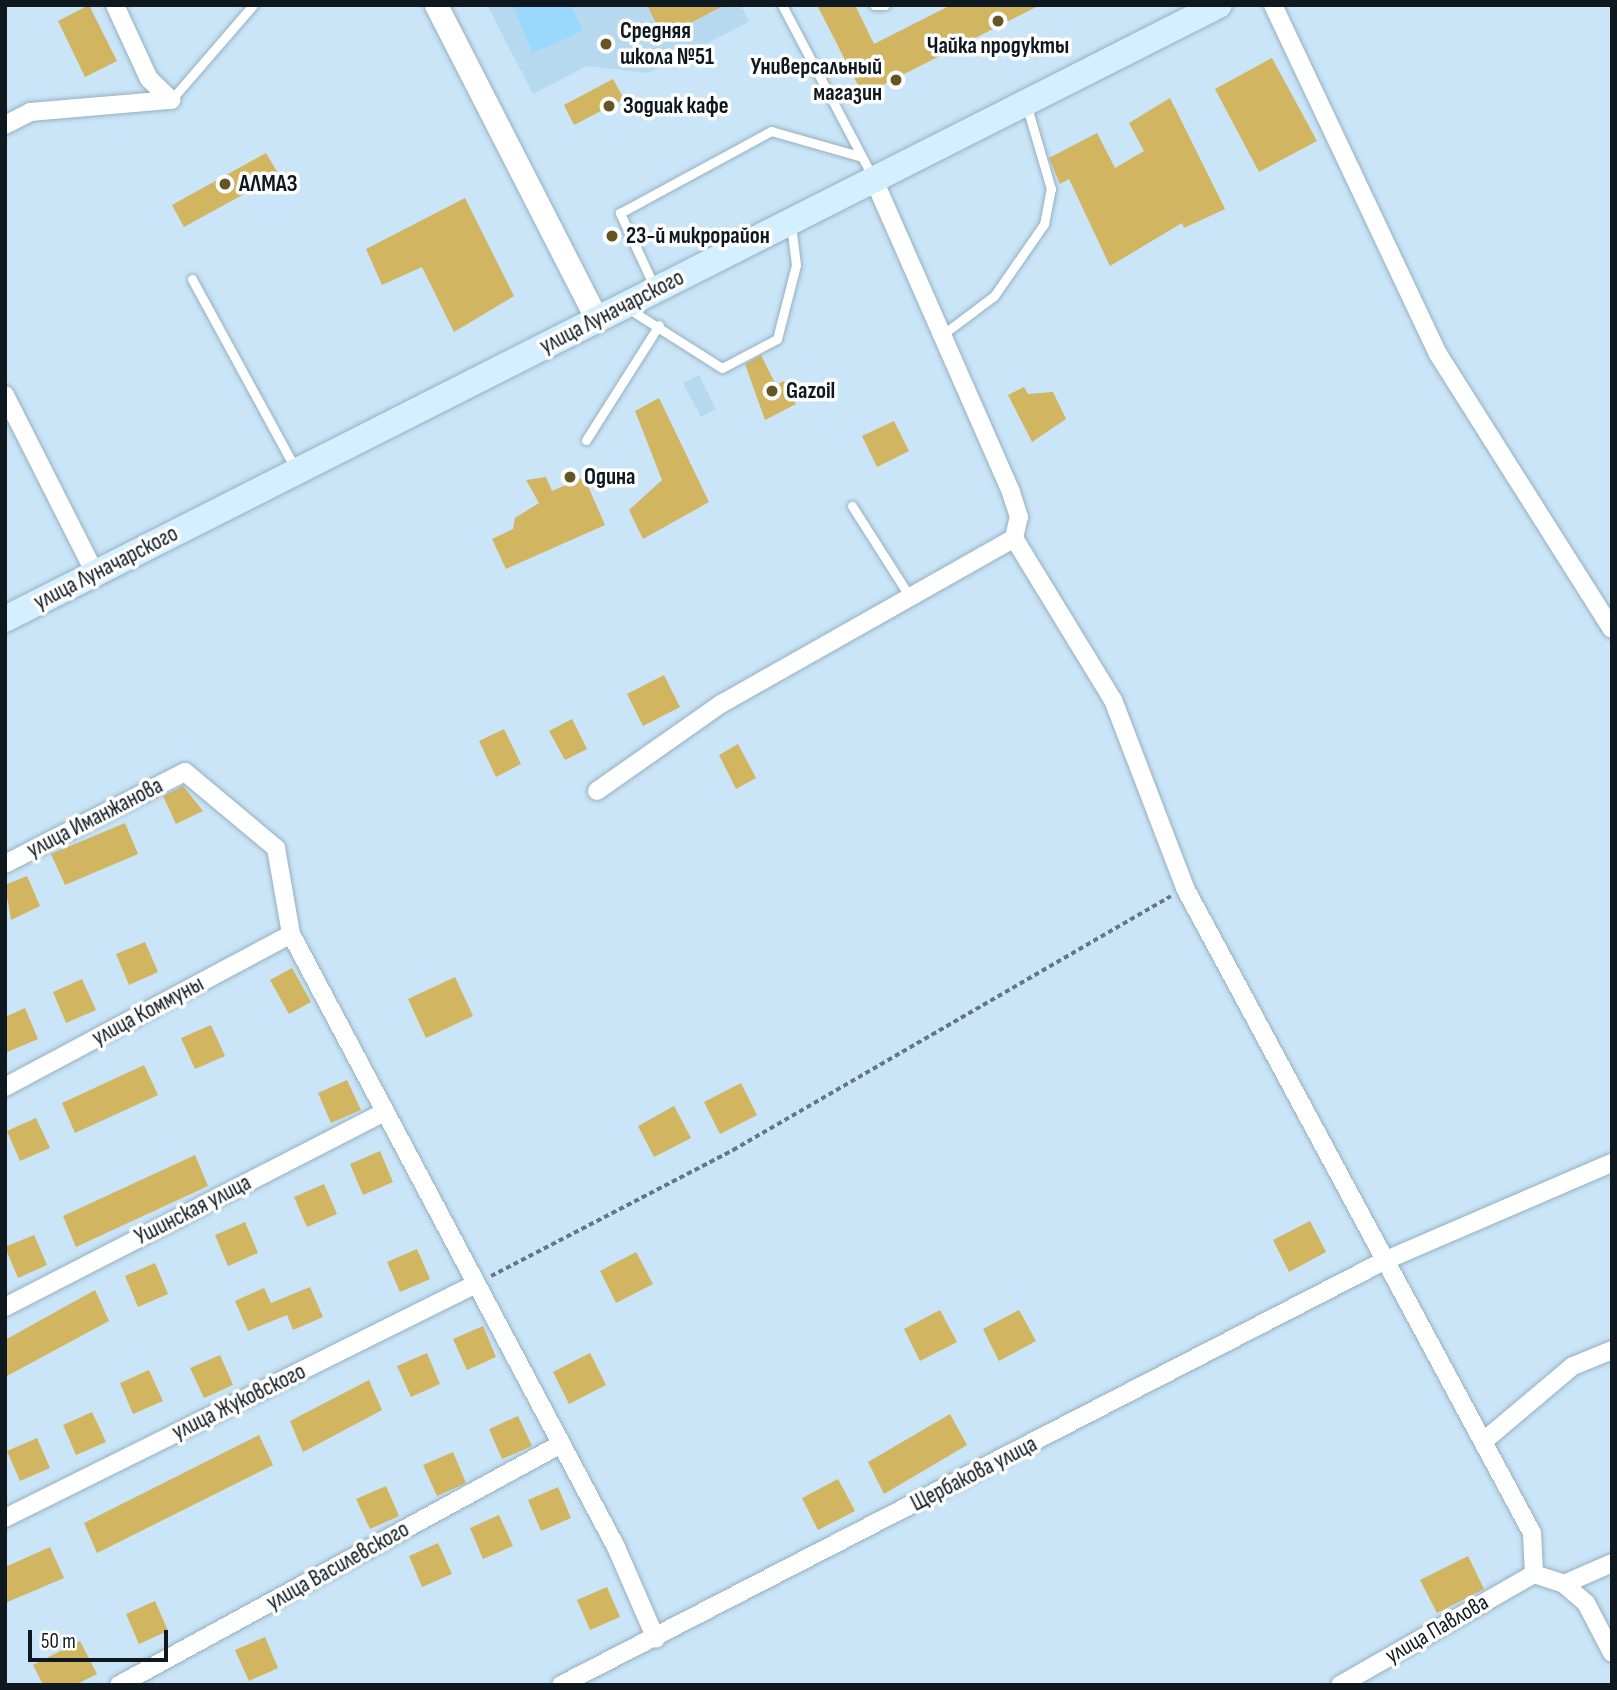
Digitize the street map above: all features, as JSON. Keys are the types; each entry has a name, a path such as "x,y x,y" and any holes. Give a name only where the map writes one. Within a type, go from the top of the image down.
{"main road":[{"name":"улица Луначарского","path":"5,619 1219,5"}],"street":[{"path":"116,5 149,79 172,100"},
{"path":"436,5 597,320"},
{"path":"1273,5 1438,354 1612,629"},
{"path":"5,125 30,112 172,100"},
{"path":"874,180 1011,492 1019,517 1014,538 1113,699 1185,888 1384,1261 1485,1440 1532,1533 1535,1574 1564,1584 1586,1603 1612,1653"},
{"path":"5,395 95,573"},
{"path":"597,791 722,704 1014,538"},
{"name":"улица Иманжанова","path":"5,864 185,772 276,848 291,934"},
{"path":"291,934 472,1286 557,1446 616,1547 656,1639"},
{"name":"улица Коммуны","path":"5,1087 291,934"},
{"name":"Ушинская улица","path":"5,1307 382,1113"},
{"name":"Щербакова улица","path":"561,1685 656,1639 1384,1261 1612,1163"},
{"name":"улица Жуковского","path":"5,1518 472,1286"},
{"path":"1485,1440 1573,1366 1612,1350"},
{"name":"улица Василевского","path":"119,1685 557,1446"},
{"path":"1564,1584 1612,1563"},
{"name":"улица Павлова","path":"1340,1685 1535,1574"}],"lane":[{"path":"172,100 253,5"},
{"path":"782,5 859,156 874,180"},
{"path":"874,5 885,5"},
{"path":"942,335 994,296 1044,224 1051,190 1025,104"},
{"path":"656,290 620,213 771,131 859,156"},
{"path":"625,307 659,325 722,368 777,339 796,265 791,222"},
{"path":"192,279 297,471"},
{"path":"586,440 659,325"},
{"path":"852,506 911,597"}],"path":[{"path":"472,1286 733,1150 1185,888"}],"shaded area":[{"name":"Средняя школа №51","path":"487,5 741,5 749,22 648,73 587,66 533,94"},
{"path":"512,5 571,5 583,31 533,53"},
{"path":"699,375 716,409 701,417 683,383"}],"building":[{"path":"89,5 117,61 85,77 58,21"},
{"path":"647,5 725,5 663,37"},
{"path":"817,5 855,5 874,44 951,5 1040,5 863,95"},
{"path":"1272,58 1317,141 1259,172 1215,89"},
{"path":"613,79 624,99 574,125 564,105"},
{"path":"1170,98 1225,209 1184,228 1182,223 1110,266 1069,179 1060,184 1049,158 1097,133 1115,168 1144,151 1129,123"},
{"path":"266,153 279,175 184,227 172,205"},
{"path":"465,198 514,296 454,332 422,267 382,285 366,249"},
{"name":"Gazoil","path":"761,355 776,385 784,381 796,404 765,420 745,364"},
{"path":"1024,387 1028,394 1053,392 1066,419 1032,442 1008,395"},
{"path":"659,398 709,502 643,539 629,510 662,480 635,411"},
{"path":"894,421 909,451 877,467 862,436"},
{"path":"546,477 552,491 584,477 605,525 506,569 492,539 513,529 515,518 539,503 526,480"},
{"path":"664,675 680,707 643,726 627,694"},
{"path":"572,719 587,749 565,760 549,731"},
{"path":"504,729 521,764 496,777 479,741"},
{"path":"738,744 756,778 736,789 719,755"},
{"path":"183,786 203,811 176,824 163,796"},
{"path":"125,823 138,854 65,885 51,854"},
{"path":"27,876 40,906 11,920 5,885"},
{"path":"145,942 158,972 129,985 116,954"},
{"path":"292,968 311,1002 289,1014 270,980"},
{"path":"455,977 473,1016 426,1038 408,999"},
{"path":"82,979 96,1010 66,1023 53,992"},
{"path":"25,1008 38,1039 5,1053 5,1017"},
{"path":"211,1025 225,1056 195,1069 181,1038"},
{"path":"144,1065 158,1095 75,1133 62,1103"},
{"path":"347,1080 361,1110 331,1123 318,1093"},
{"path":"741,1083 757,1115 720,1134 704,1102"},
{"path":"674,1106 691,1138 654,1157 638,1126"},
{"path":"36,1118 50,1148 20,1161 7,1131"},
{"path":"380,1151 393,1182 363,1195 350,1164"},
{"path":"195,1155 208,1186 76,1247 63,1216"},
{"path":"324,1184 337,1214 307,1227 294,1197"},
{"path":"1310,1221 1326,1252 1289,1272 1273,1240"},
{"path":"245,1222 258,1253 228,1266 215,1235"},
{"path":"34,1235 47,1265 18,1278 5,1247"},
{"path":"417,1249 430,1279 400,1292 387,1262"},
{"path":"636,1252 653,1284 616,1303 600,1271"},
{"path":"155,1263 168,1294 138,1307 125,1276"},
{"path":"310,1287 323,1317 293,1330 287,1315 248,1331 235,1301 264,1288 271,1303"},
{"path":"95,1290 109,1321 5,1377 5,1340"},
{"path":"940,1310 957,1342 920,1361 904,1329"},
{"path":"1019,1310 1036,1341 999,1361 983,1329"},
{"path":"483,1326 496,1357 467,1370 453,1339"},
{"path":"427,1353 440,1384 411,1397 397,1366"},
{"path":"590,1353 606,1385 569,1404 553,1372"},
{"path":"220,1355 233,1385 204,1398 190,1368"},
{"path":"149,1370 163,1401 133,1414 120,1383"},
{"path":"369,1380 382,1410 303,1452 290,1421"},
{"path":"92,1412 106,1442 76,1455 63,1425"},
{"path":"950,1414 967,1445 884,1494 868,1462"},
{"path":"518,1416 532,1446 502,1459 489,1429"},
{"path":"259,1435 273,1465 97,1553 84,1523"},
{"path":"37,1438 50,1468 20,1481 7,1451"},
{"path":"453,1452 466,1483 437,1496 423,1465"},
{"path":"838,1479 855,1511 818,1530 802,1498"},
{"path":"386,1486 399,1516 370,1529 356,1499"},
{"path":"558,1487 571,1518 541,1531 528,1500"},
{"path":"499,1515 513,1546 483,1559 470,1528"},
{"path":"438,1543 452,1574 422,1587 409,1556"},
{"path":"50,1547 64,1578 5,1603 5,1567"},
{"path":"1468,1556 1484,1589 1437,1613 1420,1580"},
{"path":"607,1587 620,1617 590,1630 577,1600"},
{"path":"155,1601 168,1631 139,1644 126,1614"},
{"path":"265,1637 278,1668 249,1681 235,1650"},
{"path":"80,1641 97,1674 75,1685 43,1685 33,1665"}],"place":[{"name":"Чайка продукты","path":"998,21"},
{"name":"Средняя школа №51","path":"606,44"},
{"name":"Универсальный магазин","path":"896,80"},
{"name":"Зодиак кафе","path":"609,106"},
{"name":"АЛМАЗ","path":"225,184"},
{"name":"23-й микрорайон","path":"612,236"},
{"name":"Gazoil","path":"772,391"},
{"name":"Одина","path":"570,477"}]}
